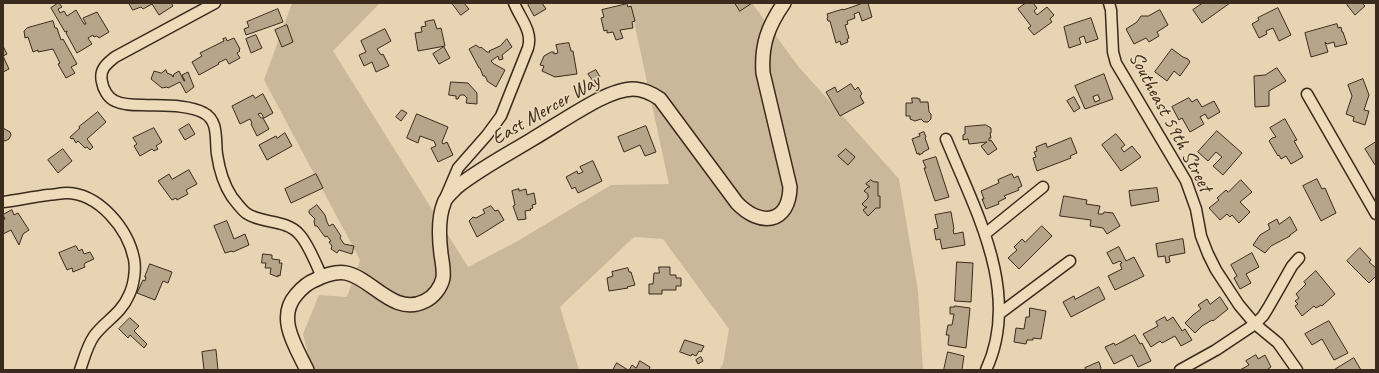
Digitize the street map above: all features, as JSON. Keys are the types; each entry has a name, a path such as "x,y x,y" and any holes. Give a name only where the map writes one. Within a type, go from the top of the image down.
{"street":[{"path":"215,3 115,57 102,69 101,77 103,87 108,96 114,101 130,105 174,106 187,108 205,113 212,119 215,127 217,154 220,167 231,195 240,208 247,213 281,224 299,233 322,276"},
{"path":"306,370 290,336 287,316 289,307 294,298 300,290 310,282 322,276 335,273 347,273 391,300 408,304 419,304 426,301 434,295 439,288 443,278 440,222 444,201 458,168 487,135 501,116 530,41 526,28 514,3"},
{"name":"East Mercer Way","path":"444,201 456,188 510,153 599,100 618,92 632,89 653,94 660,99 737,203 745,211 760,218 767,219 774,217 782,212 787,206 790,197 790,186 764,73 762,58 768,30 784,3"},
{"name":"Southeast 59th Street","path":"1108,3 1111,10 1113,52 1116,64 1186,181 1196,209 1201,236 1216,270 1239,305 1255,324 1278,343 1297,370"},
{"path":"1307,94 1376,212"},
{"path":"946,139 985,234 990,249 998,286 999,314 996,342 992,357 986,370"},
{"path":"985,234 1043,187"},
{"path":"3,202 67,193 83,196 94,201 107,210 130,246 134,259 133,282 130,294 122,308 94,336 80,370"},
{"path":"1180,370 1216,350 1255,324 1263,316 1292,266 1299,258"},
{"path":"999,314 1070,261"}],"shaded area":[{"path":"292,3 380,3 333,51 468,267 516,242 611,185 669,184 630,3 752,3 798,66 899,179 918,291 923,370 719,370 723,364 729,329 663,239 634,237 560,307 579,370 312,370 303,334 319,295 347,297 360,260 264,80"}],"building":[{"path":"59,3 62,7 58,9 60,13 64,11 67,16 76,10 84,24 86,24 83,18 97,12 109,32 99,38 97,36 94,37 93,35 88,38 92,44 77,53 66,33 67,31 65,32 51,8"},
{"path":"129,3 171,3 173,6 159,15 152,4 143,9 141,7 133,10"},
{"path":"452,3 464,3 469,9 461,15"},
{"path":"531,3 542,3 546,9 534,16 528,5"},
{"path":"735,3 752,3 740,11"},
{"path":"863,3 868,3 872,17 862,21 859,12 854,14 855,18 847,21 848,24 845,25 849,38 847,39 848,42 841,45 840,41 836,43 827,14"},
{"path":"1026,3 1033,3 1037,8 1034,11 1037,15 1047,7 1054,15 1050,19 1052,22 1034,35 1028,28 1031,26 1018,9"},
{"path":"1203,3 1230,3 1202,23 1193,10"},
{"path":"1349,3 1362,3 1365,6 1355,15 1347,5"},
{"path":"627,4 628,7 631,6 635,21 632,22 633,28 620,30 623,38 616,40 613,32 607,33 607,30 604,31 601,18 604,17 602,10"},
{"path":"1278,8 1291,35 1279,41 1273,28 1266,31 1267,34 1259,38 1252,24 1259,20 1258,18"},
{"path":"278,9 283,22 246,35 244,29 249,27 247,22"},
{"path":"1160,10 1168,25 1157,32 1159,36 1149,42 1146,38 1134,44 1126,29 1137,22 1141,16 1148,16"},
{"path":"1091,18 1098,39 1086,43 1084,36 1079,38 1081,44 1069,48 1064,27"},
{"path":"434,20 437,29 441,28 445,46 418,51 415,33 422,32 421,27 426,26 425,22"},
{"path":"53,21 61,40 63,39 77,64 71,67 75,73 66,78 58,64 60,63 53,49 38,52 38,50 33,52 28,37 25,38 24,31 27,28"},
{"path":"1337,24 1338,28 1341,27 1347,44 1335,47 1334,42 1327,44 1325,42 1328,52 1311,57 1305,33"},
{"path":"287,25 293,42 282,47 275,30"},
{"path":"385,29 391,41 377,49 381,55 383,54 389,66 376,72 372,62 364,66 359,55 366,52 361,41"},
{"path":"256,35 262,48 251,53 246,39"},
{"path":"226,38 227,41 234,38 240,49 237,53 240,58 229,64 226,59 199,75 192,62 202,56 200,53 224,41 223,39"},
{"path":"507,39 512,47 502,55 503,59 499,60 498,56 491,61 505,70 496,87 487,81 485,76 483,76 469,49 476,45 487,52 490,52 489,51 500,46"},
{"path":"569,43 571,51 573,51 577,74 555,77 542,71 544,66 540,65 544,56 551,52 554,52 554,54 558,53 556,45"},
{"path":"3,46 7,54 3,56"},
{"path":"444,47 450,58 439,64 433,54"},
{"path":"1172,49 1188,59 1190,62 1180,76 1174,71 1167,81 1155,72"},
{"path":"3,56 9,69 3,72"},
{"path":"1277,68 1286,81 1269,91 1269,106 1255,107 1254,76 1265,75"},
{"path":"166,70 167,73 173,77 174,74 179,71 184,81 182,75 188,72 194,87 186,93 180,82 168,88 162,88 151,79 154,71 161,73"},
{"path":"596,70 600,77 593,81 588,74"},
{"path":"1104,74 1113,99 1085,109 1075,86","holes":["1098,95 1100,100 1095,102 1093,97"]},
{"path":"1363,79 1369,95 1364,110 1369,111 1365,125 1353,121 1354,117 1346,114 1352,96 1348,85"},
{"path":"451,82 468,83 477,93 477,104 466,103 467,98 464,95 460,95 458,99 456,99 456,96 449,95"},
{"path":"851,84 855,90 858,87 862,94 860,96 864,103 840,116 826,92 835,87 837,92"},
{"path":"263,94 273,113 264,118 261,113 258,114 261,118 263,118 269,129 257,136 250,119 240,124 232,106 253,95 255,98"},
{"path":"1074,97 1080,108 1074,112 1067,101"},
{"path":"912,98 920,99 920,102 928,102 931,119 928,122 924,122 921,119 915,121 910,119 910,116 906,116 906,103 912,103"},
{"path":"1189,98 1192,102 1197,99 1202,107 1214,101 1220,112 1208,119 1205,114 1200,117 1204,124 1190,132 1182,118 1179,120 1172,107"},
{"path":"402,110 407,113 401,121 396,117"},
{"path":"98,112 106,122 87,139 93,147 90,150 87,147 85,148 78,141 76,143 73,138 71,139 70,137 80,128 79,127"},
{"path":"417,114 448,127 442,142 443,144 447,142 453,155 438,162 431,148 436,146 434,141 420,136 418,143 407,138"},
{"path":"1285,119 1297,140 1294,141 1303,157 1291,164 1286,156 1281,159 1279,155 1278,156 1269,141 1276,137 1270,128"},
{"path":"189,124 195,134 185,140 179,130"},
{"path":"986,125 991,128 991,138 989,138 989,141 991,140 997,149 988,155 981,146 987,142 969,144 968,139 963,140 965,127"},
{"path":"646,126 656,152 645,156 640,145 624,152 618,137"},
{"path":"3,128 10,132 11,135 9,139 5,141 3,140"},
{"path":"154,128 162,142 156,146 158,149 154,151 152,149 140,156 134,146 137,144 133,138"},
{"path":"1217,131 1242,153 1223,175 1213,166 1222,157 1216,152 1208,161 1198,152"},
{"path":"924,132 929,149 919,155 919,153 917,154 912,139 920,136 919,134"},
{"path":"285,133 292,146 267,160 259,145"},
{"path":"1116,134 1125,145 1121,148 1124,152 1132,146 1141,157 1121,171 1102,145"},
{"path":"1071,138 1077,153 1070,156 1071,158 1037,171 1033,158 1036,157 1034,152 1037,151 1036,147 1046,143 1047,147"},
{"path":"1376,142 1376,165 1375,165 1365,149"},
{"path":"63,149 72,161 58,173 48,160"},
{"path":"846,149 855,157 848,165 838,156"},
{"path":"936,157 949,197 935,201 923,161"},
{"path":"593,161 602,181 578,193 575,187 572,189 566,177 577,171 578,174 583,172 580,167"},
{"path":"189,170 197,184 186,190 188,194 177,200 176,198 172,200 158,181 169,174 172,179"},
{"path":"316,174 323,188 291,203 285,189"},
{"path":"1012,174 1014,178 1018,176 1022,186 1018,188 1019,190 1004,196 1006,198 998,202 999,204 986,209 981,191 999,183 998,180"},
{"path":"1317,179 1322,189 1325,188 1336,213 1321,221 1303,186"},
{"path":"871,180 878,182 880,208 876,208 868,216 863,210 867,207 862,204 868,198 868,194 864,191 870,187 866,184"},
{"path":"1241,180 1252,192 1240,202 1250,212 1239,223 1232,215 1230,217 1227,214 1220,220 1209,208 1219,200 1217,198 1226,190 1228,192"},
{"path":"1157,188 1159,201 1131,206 1129,191"},
{"path":"519,189 519,191 526,189 527,195 534,193 536,204 532,205 533,208 530,209 531,210 525,211 526,219 518,220 513,206 515,205 512,191"},
{"path":"1064,196 1087,200 1086,204 1100,206 1098,214 1103,214 1104,212 1113,213 1120,226 1107,234 1103,228 1090,226 1091,220 1060,216"},
{"path":"317,205 325,215 329,226 333,224 341,236 340,238 344,244 354,246 352,254 339,250 337,253 331,249 332,246 329,242 331,241 327,236 325,237 317,226 315,226 315,219 309,213 309,211"},
{"path":"491,206 495,211 498,210 504,220 477,237 469,221 473,217 476,218 485,213 483,210"},
{"path":"12,210 14,215 18,213 29,230 23,234 19,245 11,230 3,234 3,220 5,219 3,215"},
{"path":"951,212 954,234 963,232 965,245 942,249 940,239 936,240 934,229 938,228 935,215"},
{"path":"1290,217 1297,230 1290,236 1271,246 1265,253 1253,245 1260,235 1270,229 1268,224 1277,219 1279,224"},
{"path":"227,221 234,239 245,234 249,245 233,252 225,253 214,226"},
{"path":"1042,226 1052,236 1019,269 1008,258 1017,250 1014,247 1022,239 1025,242"},
{"path":"1183,239 1185,253 1169,256 1170,262 1166,263 1165,256 1158,257 1156,244"},
{"path":"76,246 79,251 82,249 84,254 90,252 94,259 85,263 85,267 73,272 72,268 67,270 59,253"},
{"path":"1119,247 1126,261 1134,257 1144,276 1115,290 1108,276 1122,269 1120,264 1122,263 1120,261 1113,264 1107,253"},
{"path":"1360,248 1371,260 1369,262 1376,268 1376,276 1369,283 1347,261"},
{"path":"1252,253 1259,267 1246,274 1251,283 1240,289 1234,278 1237,276 1231,265"},
{"path":"263,254 272,255 272,259 280,260 279,263 282,263 280,276 278,275 278,277 270,274 271,268 265,268 266,263 262,263"},
{"path":"957,262 973,263 971,302 955,301"},
{"path":"150,264 172,272 168,283 163,281 155,300 137,293 143,280 145,281"},
{"path":"659,267 670,267 670,275 676,275 676,278 681,278 681,286 676,286 676,290 662,290 662,294 649,294 649,284 653,284 654,273 659,273"},
{"path":"628,268 629,272 631,272 635,285 627,287 628,288 609,291 607,278 613,276 612,272"},
{"path":"1316,271 1335,294 1322,306 1321,305 1316,308 1314,306 1302,316 1295,306 1298,304 1295,301 1299,298 1296,294 1306,284 1304,282"},
{"path":"1099,287 1105,299 1071,317 1063,302 1074,296 1075,299"},
{"path":"1220,297 1228,309 1213,321 1212,320 1202,326 1195,333 1185,323 1201,309 1198,305 1207,299 1210,304"},
{"path":"955,306 970,308 966,348 948,345 949,335 946,335 948,325 952,325 954,314 950,314 950,307"},
{"path":"1030,308 1046,311 1041,339 1033,338 1033,340 1027,340 1026,344 1014,342 1016,328 1024,329 1026,317 1029,317"},
{"path":"1165,317 1167,321 1173,317 1182,331 1185,329 1192,340 1181,346 1175,336 1162,343 1160,341 1151,347 1143,334 1158,326 1156,322"},
{"path":"130,318 139,326 134,331 147,344 144,348 130,335 128,338 119,329"},
{"path":"1329,321 1348,353 1334,360 1322,339 1312,345 1305,334"},
{"path":"1135,335 1140,344 1142,343 1151,361 1138,367 1132,355 1114,364 1105,347 1114,343 1115,345"},
{"path":"685,340 704,346 701,352 699,351 696,356 692,354 691,356 680,352"},
{"path":"216,350 218,370 204,370 202,352"},
{"path":"948,352 964,356 962,370 944,370"},
{"path":"1256,355 1258,359 1265,355 1271,367 1268,369 1269,370 1240,370 1249,365 1246,361"},
{"path":"701,357 703,361 698,364 696,360"},
{"path":"1354,358 1361,370 1334,370"},
{"path":"640,361 650,367 649,370 629,370 632,365 636,368"},
{"path":"1099,362 1101,368 1100,370 1086,370 1085,368"},
{"path":"617,363 628,370 613,370"}]}
